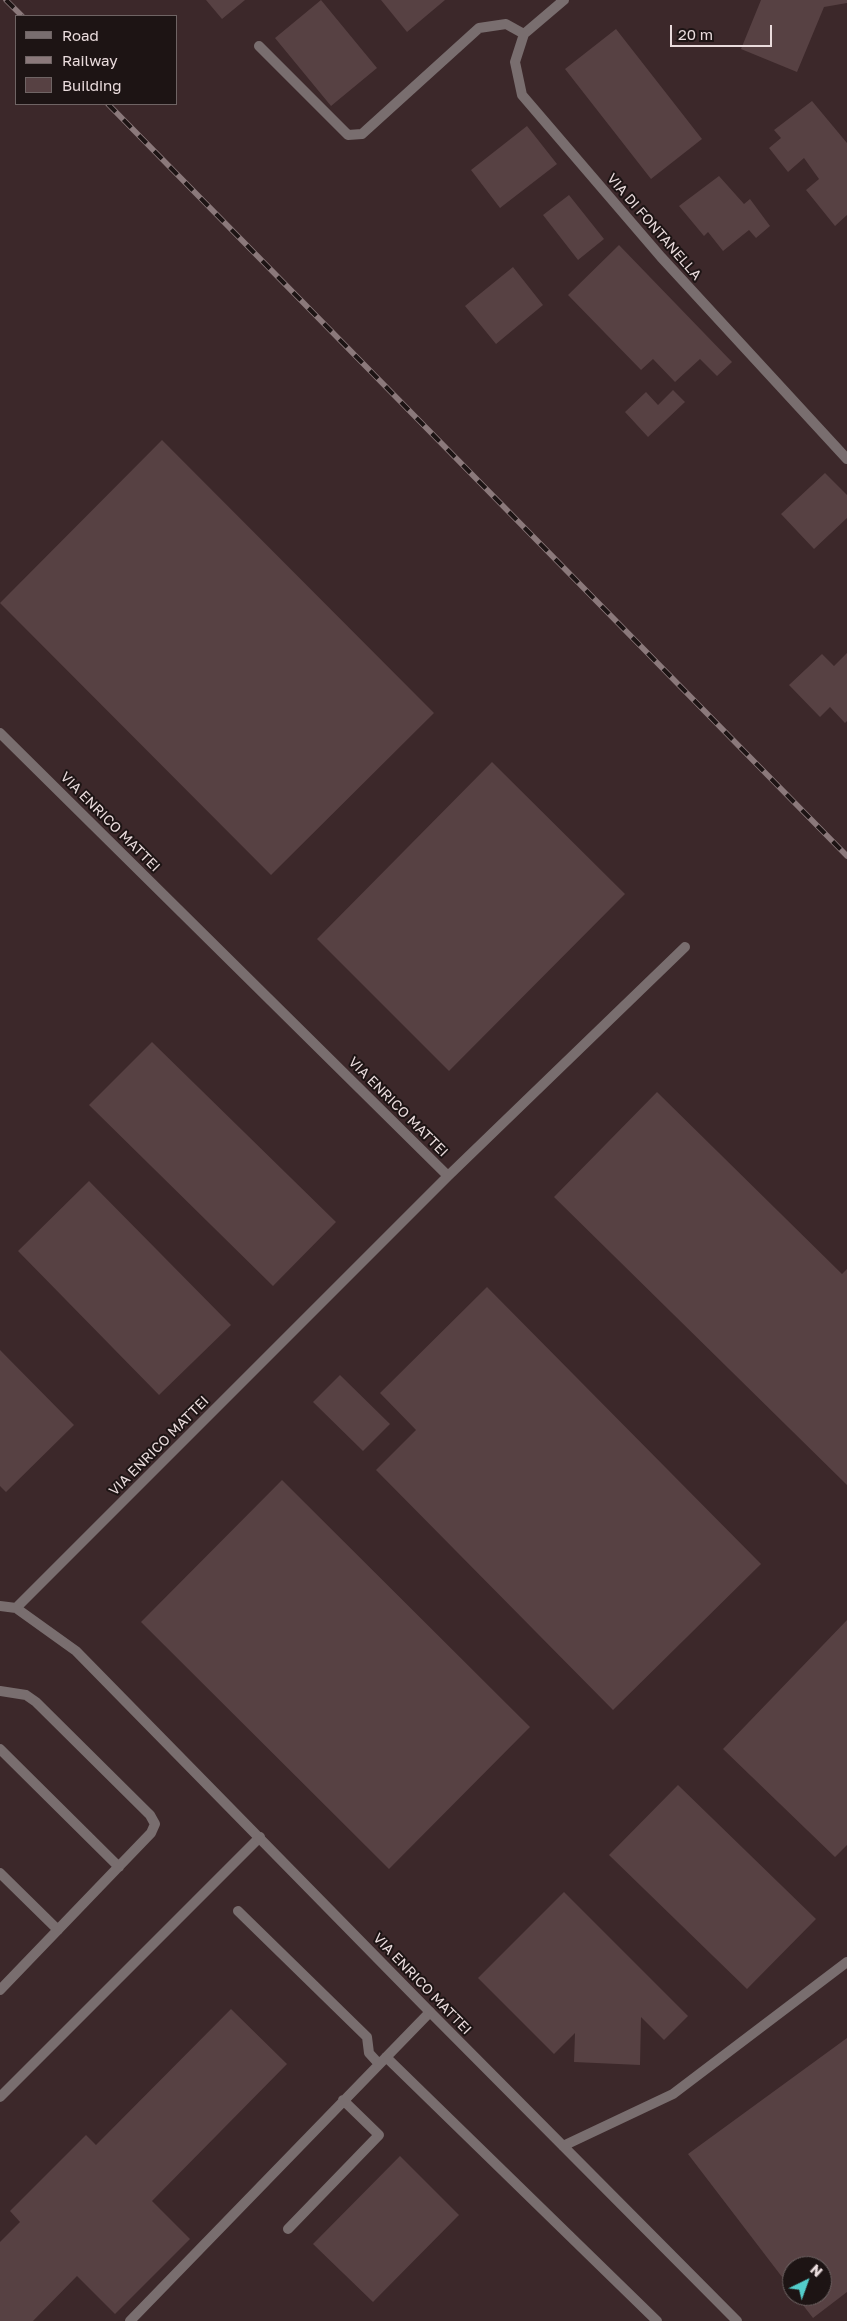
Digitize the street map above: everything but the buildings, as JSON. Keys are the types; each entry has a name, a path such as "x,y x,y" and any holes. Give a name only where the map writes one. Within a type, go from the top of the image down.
{"street":[{"path":"259,46 348,136 362,134 479,28 506,24 524,34 564,0"},
{"name":"VIA DI FONTANELLA","path":"524,34 515,62 522,95 661,257 847,459"},
{"name":"VIA ENRICO MATTEI","path":"0,733 448,1176 16,1608"},
{"path":"448,1176 686,947"},
{"name":"VIA ENRICO MATTEI","path":"0,1606 16,1608 76,1651 430,2012 737,2321"},
{"path":"0,1691 26,1695 36,1702 150,1815 155,1824 152,1833 0,1990"},
{"path":"0,1749 119,1866"},
{"path":"0,2097 260,1837"},
{"path":"0,1873 58,1930"},
{"path":"238,1911 367,2037 369,2053 382,2060 657,2321"},
{"path":"563,2146 673,2094 847,1962"},
{"path":"130,2321 430,2012"},
{"path":"288,2228 379,2135 343,2100"}],"railway":[{"path":"6,0 21,15"},
{"path":"109,105 847,856"}]}
